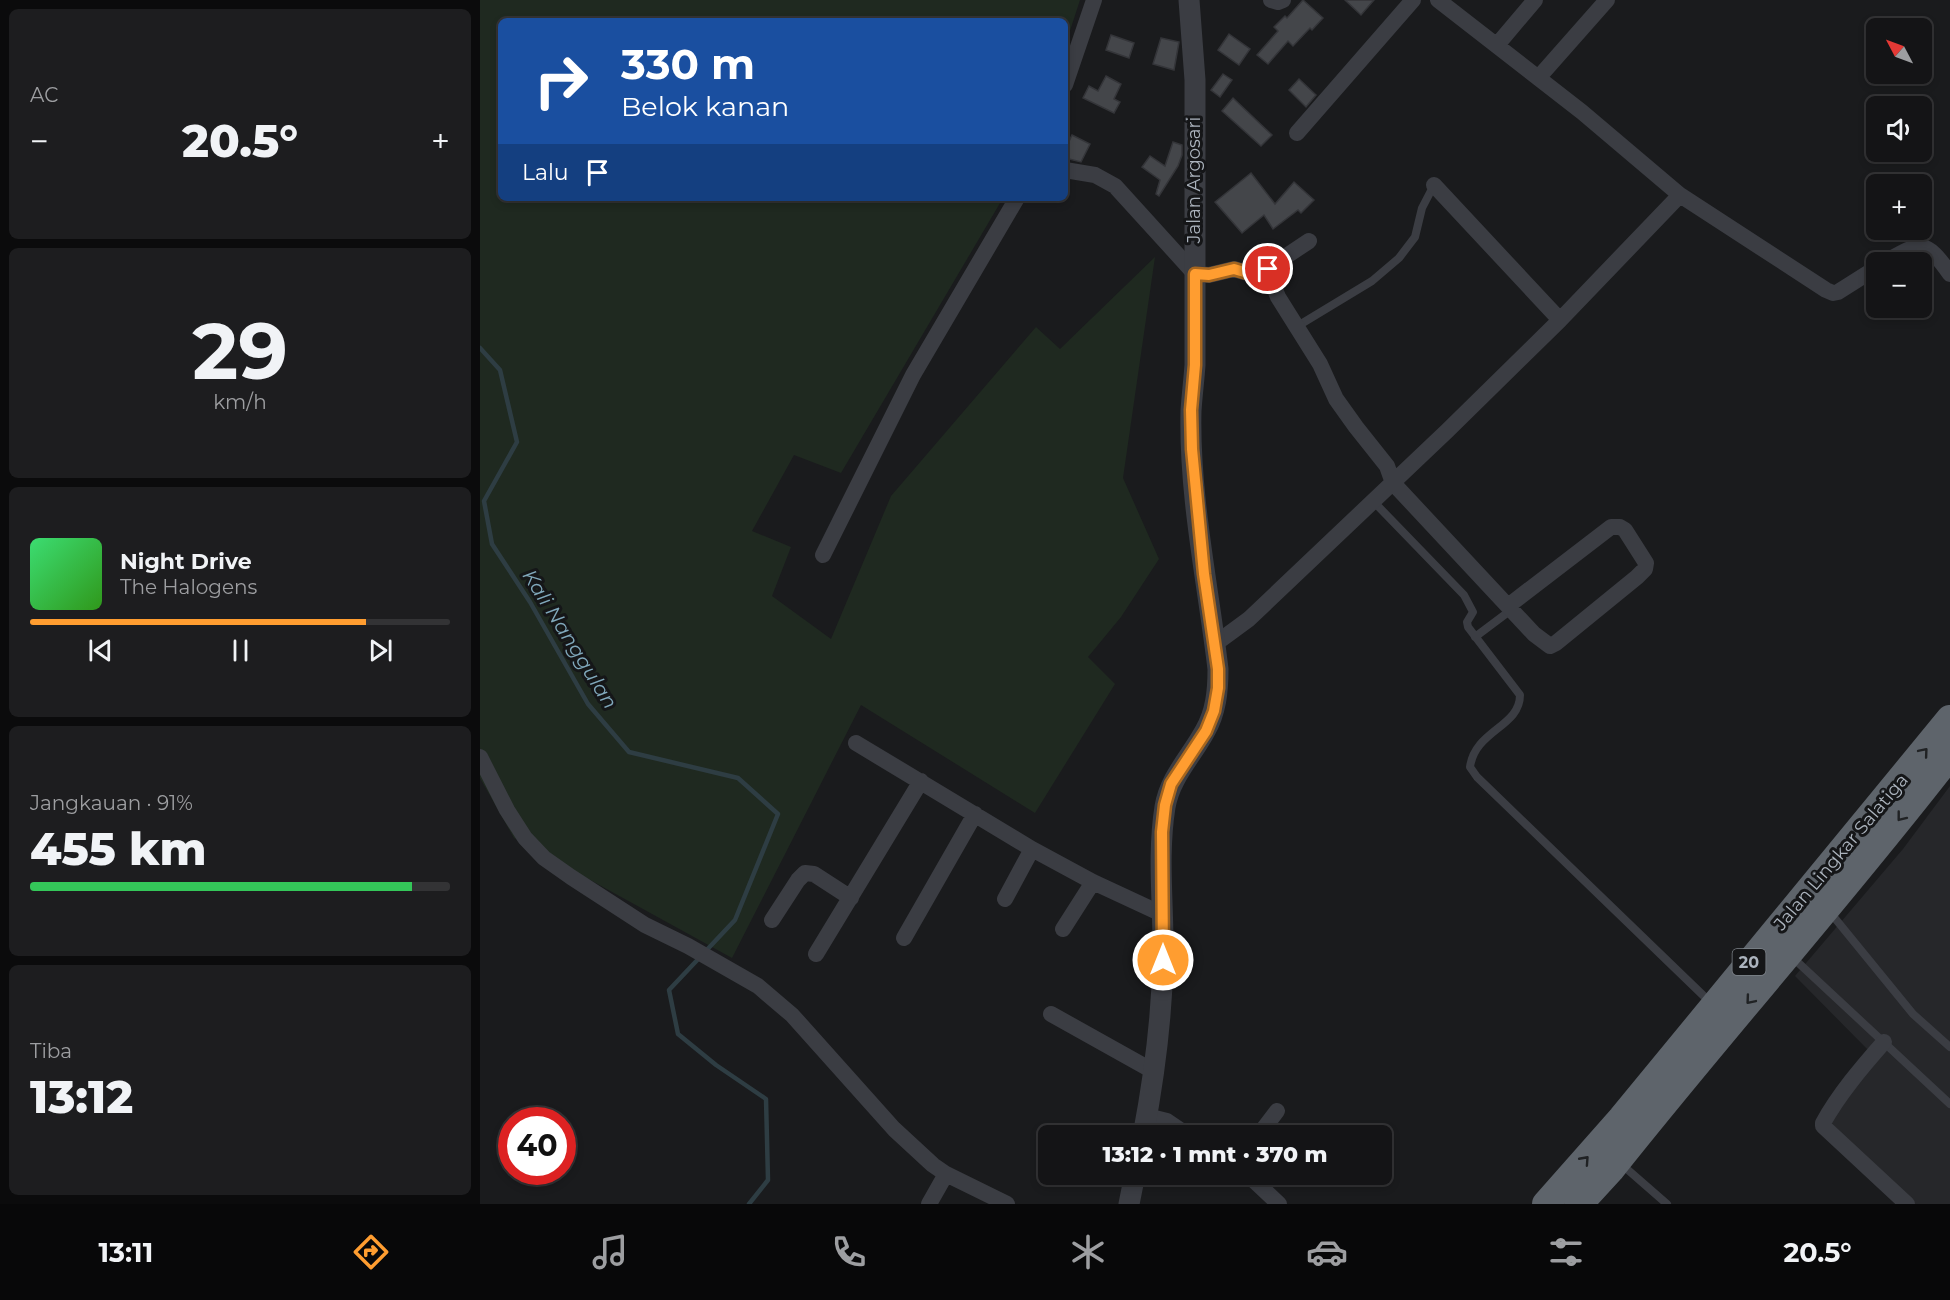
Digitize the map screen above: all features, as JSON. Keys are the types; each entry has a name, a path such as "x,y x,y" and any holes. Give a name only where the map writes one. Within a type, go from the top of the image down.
{"highway":[{"name":"Jalan Lingkar Salatiga","path":"1546,1204 1622,1118 1714,1005 1817,899 1950,719"},
{"name":"Jalan Lingkar Salatiga","path":"1579,1204 1789,953 1817,899 1869,859 1950,755"}],"street":[{"path":"1068,76 1094,0"},
{"name":"Jalan Argosari","path":"1145,1125 1161,1005 1164,915 1162,832 1165,805 1171,784 1206,731 1214,711 1218,688 1192,449 1191,410 1195,365 1195,80 1189,0"},
{"path":"1271,0 1278,2 1282,0"},
{"path":"1297,133 1413,0"},
{"path":"1438,0 1539,77 1680,195 1826,290 1833,293 1838,292 1866,274"},
{"path":"1497,45 1535,0"},
{"path":"1539,77 1607,0"},
{"path":"1068,170 1095,175 1115,186 1195,274 1209,275 1234,269 1251,274 1268,269 1309,241"},
{"path":"1434,185 1560,320"},
{"path":"1215,644 1249,618 1393,483 1560,320 1680,195"},
{"path":"823,555 913,375 1015,201"},
{"path":"1904,252 1913,247 1924,248 1936,253 1950,274"},
{"path":"1268,269 1278,297 1320,364 1336,399 1387,466 1393,483 1509,608 1542,641 1552,646 1637,577 1645,569 1646,563 1625,530 1620,527 1611,527 1509,608"},
{"path":"856,743 1032,849 1093,882 1164,915"},
{"path":"480,757 507,810 525,837 544,858 645,925 688,946 758,986 792,1015 880,1115 933,1165 946,1174 1006,1204"},
{"path":"816,954 921,782"},
{"path":"904,938 975,814"},
{"path":"1005,898 1032,849"},
{"path":"772,920 805,873 814,874 851,898"},
{"path":"1063,929 1093,882"},
{"path":"1051,1014 1153,1071"},
{"path":"1884,1042 1841,1096 1825,1119 1823,1126 1907,1204"},
{"path":"1266,1125 1277,1110"},
{"path":"1150,1125 1167,1122 1172,1125"},
{"path":"928,1204 946,1174"},
{"path":"1130,1204 1133,1185"},
{"path":"1259,1185 1280,1204"}],"lane":[{"path":"1296,327 1372,281 1399,258 1415,237 1422,208 1434,185"},
{"path":"1373,501 1464,595 1473,612 1467,622 1468,627 1520,695 1520,705 1512,716 1480,742 1472,754 1470,767 1714,1005"},
{"path":"1475,637 1509,608"},
{"path":"1817,899 1913,1014 1950,1047"},
{"path":"1789,953 1950,1104"},
{"path":"1617,1161 1667,1204"}],"shaded area":[{"path":"1950,786 1950,1204 1911,1204 1824,1124 1876,1058 1795,976 1903,849"}],"green space":[{"path":"480,0 1080,0 1068,37 1068,18 498,18 498,201 1001,201 841,473 794,455 752,531 791,547 772,596 831,639 891,496 1036,327 1060,349 1155,257 1123,478 1159,559 1121,617 1088,657 1115,684 1035,813 861,705 732,958 514,838 480,778"}],"building":[{"path":"1303,0 1323,18 1293,46 1288,41 1268,64 1257,55 1278,31 1274,27 1285,16 1287,18"},
{"path":"1345,0 1374,0 1361,15"},
{"path":"1229,34 1250,49 1239,65 1218,50"},
{"path":"1111,35 1134,43 1129,58 1106,50"},
{"path":"1161,38 1179,42 1174,70 1153,64"},
{"path":"1223,74 1232,80 1220,97 1211,90"},
{"path":"1106,76 1121,84 1114,99 1120,102 1114,113 1083,98 1089,86 1098,91"},
{"path":"1299,79 1316,95 1306,107 1289,90"},
{"path":"1233,98 1272,135 1261,146 1222,111"},
{"path":"1072,135 1090,144 1081,162 1068,159 1068,144"},
{"path":"1173,142 1182,145 1182,155 1178,166 1159,196 1156,194 1160,180 1142,167 1150,156 1165,166"},
{"path":"1251,173 1275,204 1294,182 1314,200 1301,213 1298,210 1273,229 1264,215 1242,233 1215,202"}],"waterway":[{"name":"Kali Nanggulan","path":"480,348 500,370 517,442 484,501 492,544 530,602 588,704 629,752 738,778 778,814 735,920 669,990 678,1034 716,1065 766,1099 768,1180 749,1204"}],"route":[{"path":"1163,960 1162,832 1165,805 1171,784 1206,731 1214,711 1218,688 1218,669 1204,574 1192,449 1195,274 1209,275 1234,269 1251,274 1268,269"}]}
